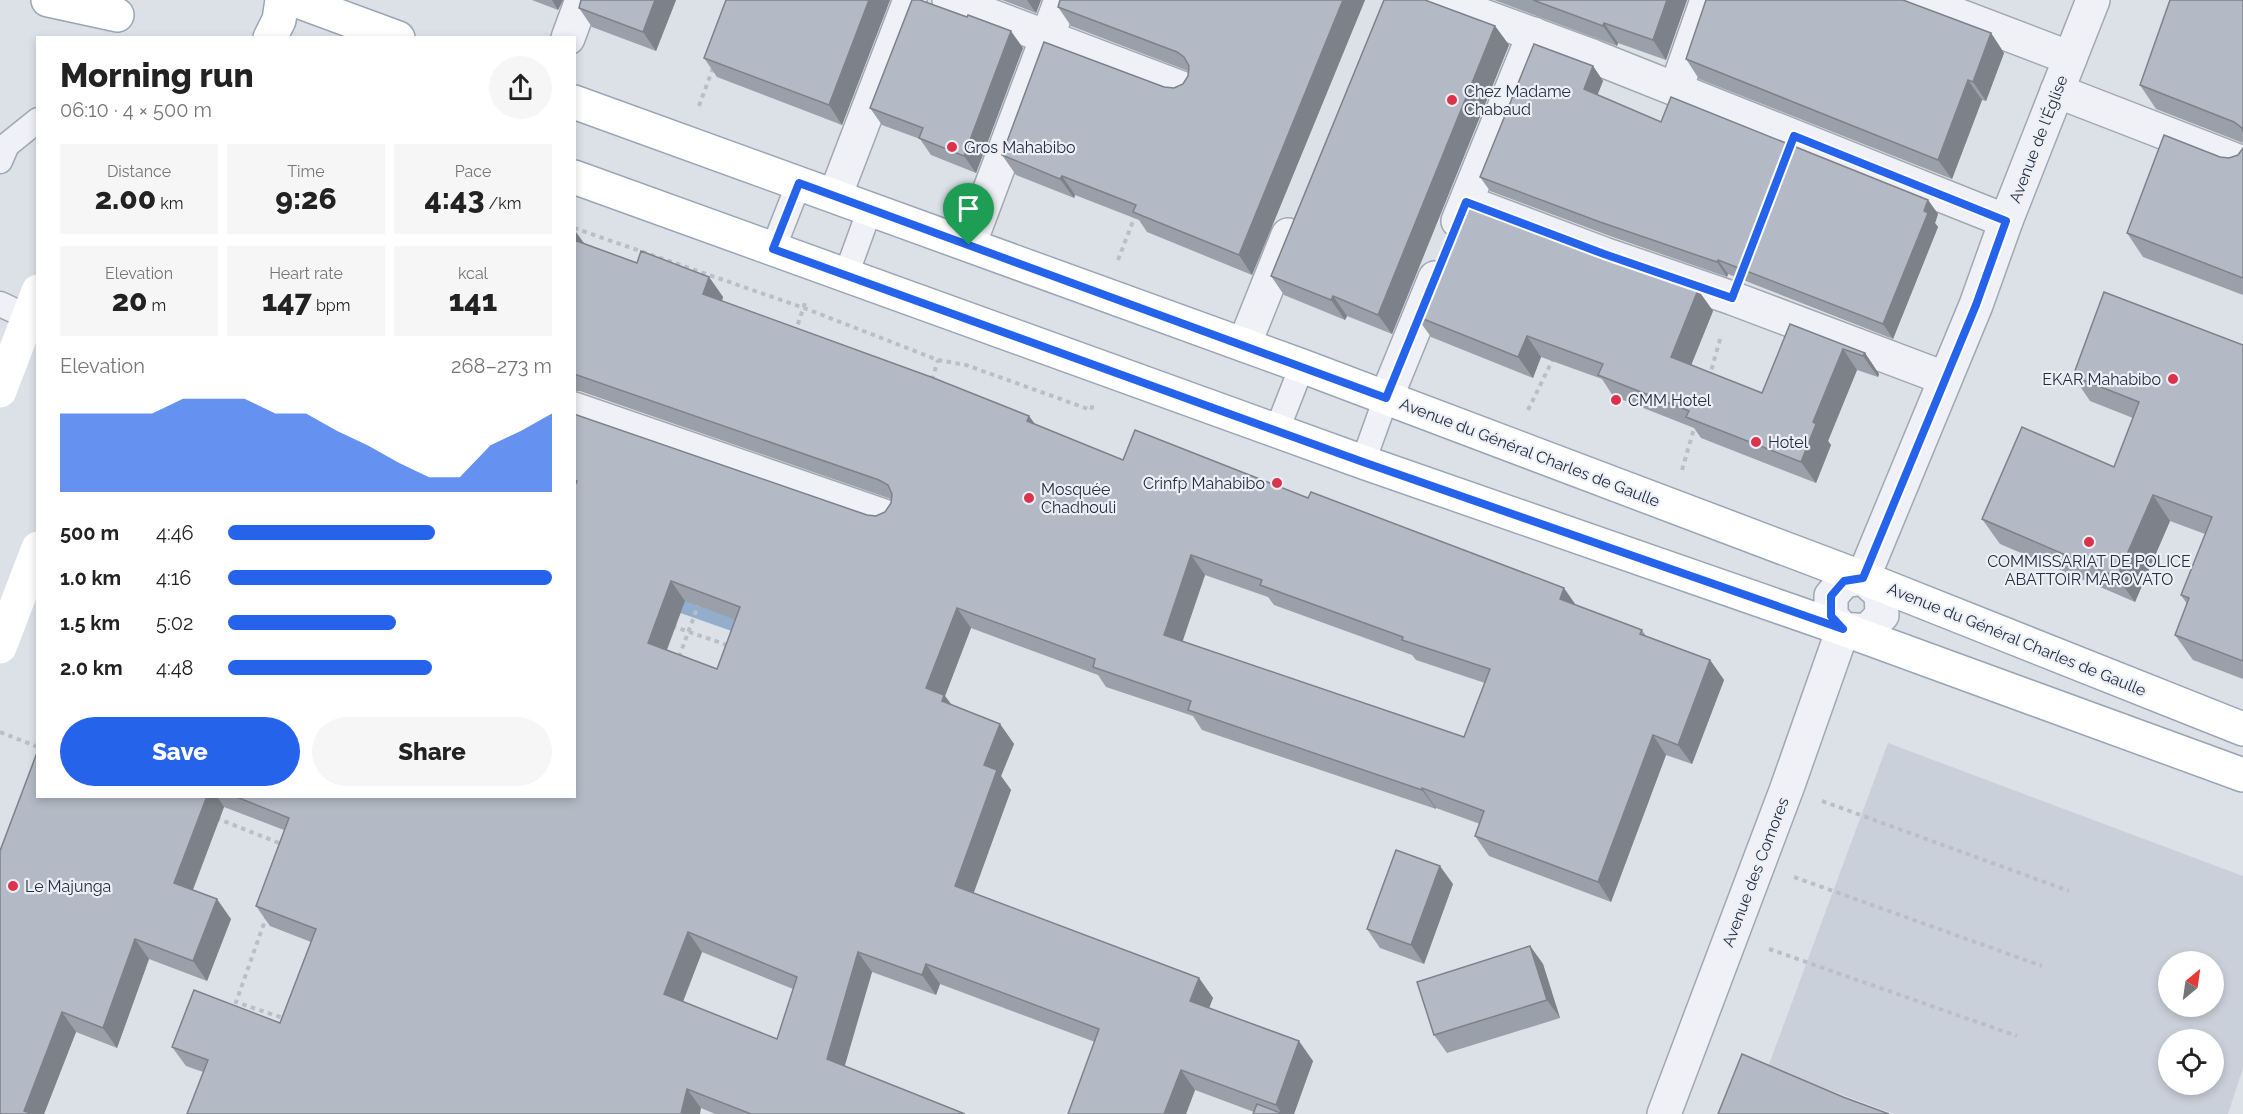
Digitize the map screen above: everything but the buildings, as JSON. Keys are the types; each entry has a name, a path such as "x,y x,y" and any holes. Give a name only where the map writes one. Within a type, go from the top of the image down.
{"main road":[{"path":"48,0 121,17"},
{"path":"271,36 279,20 282,0"},
{"path":"295,0 393,36"},
{"name":"Avenue du Général Charles de Gaulle","path":"576,103 1302,366 1672,505 2243,729"},
{"path":"576,178 1363,462 1843,629 2243,776"},
{"path":"0,391 22,304"},
{"path":"0,646 36,553"}],"street":[{"path":"569,36 582,0"},
{"path":"835,196 910,0"},
{"path":"949,0 1184,89"},
{"path":"969,245 1061,0"},
{"path":"1440,0 1592,56 2006,221"},
{"path":"1676,89 1707,0"},
{"path":"1918,0 2070,58"},
{"name":"Avenue de l'Église","path":"1863,578 1976,305 2006,221 2093,0"},
{"path":"1386,398 1534,34"},
{"path":"2057,91 2243,163"},
{"path":"1466,202 1604,254 1732,298 1944,378"},
{"path":"1244,345 1301,205"},
{"path":"576,410 887,517"},
{"path":"1843,629 1867,631 1882,615 1881,594 1863,578"},
{"name":"Avenue des Comores","path":"1664,1114 1787,788 1843,629"}],"lane":[{"path":"0,161 7,145 36,122"},
{"path":"773,249 799,183"},
{"path":"846,275 870,209"},
{"path":"1277,430 1302,366"},
{"path":"1363,462 1386,398"}],"path":[{"path":"685,142 714,65"},
{"path":"1105,295 1138,208"},
{"path":"576,229 804,308 938,360 966,365 1091,410"},
{"path":"653,267 656,256"},
{"path":"1707,385 1732,298"},
{"path":"792,340 804,308"},
{"path":"931,383 938,360"},
{"path":"1672,505 1698,418"},
{"path":"676,664 700,599"},
{"path":"668,625 734,647"},
{"path":"0,732 36,746"},
{"path":"1787,788 2069,891"},
{"path":"216,818 290,847"},
{"path":"1758,864 2042,966"},
{"path":"267,914 236,1002 292,1021"},
{"path":"1731,936 2017,1036"}],"shaded area":[{"path":"1888,743 2243,876 2243,1068 2228,1114 1894,1114 1768,1067"}],"waterway":[{"path":"667,601 744,628"}],"place":[{"name":"Chez Madame Chabaud","path":"1452,100"},
{"name":"Gros Mahabibo","path":"952,147"},
{"name":"EKAR Mahabibo","path":"2173,379"},
{"name":"CMM Hotel","path":"1616,400"},
{"name":"Hotel","path":"1756,442"},
{"name":"Crinfp Mahabibo","path":"1277,483"},
{"name":"Mosquée Chadhouli","path":"1029,498"},
{"name":"COMMISSARIAT DE POLICE ABATTOIR MAROVATO","path":"2089,542"},
{"name":"Le Majunga","path":"13,886"}],"route":[{"path":"1794,136 2006,221 1976,305 1863,578 1844,581 1831,596 1831,616 1843,629 1363,462 773,249 799,183 969,245 1386,398 1466,202 1604,254 1732,298 1794,136"}]}
